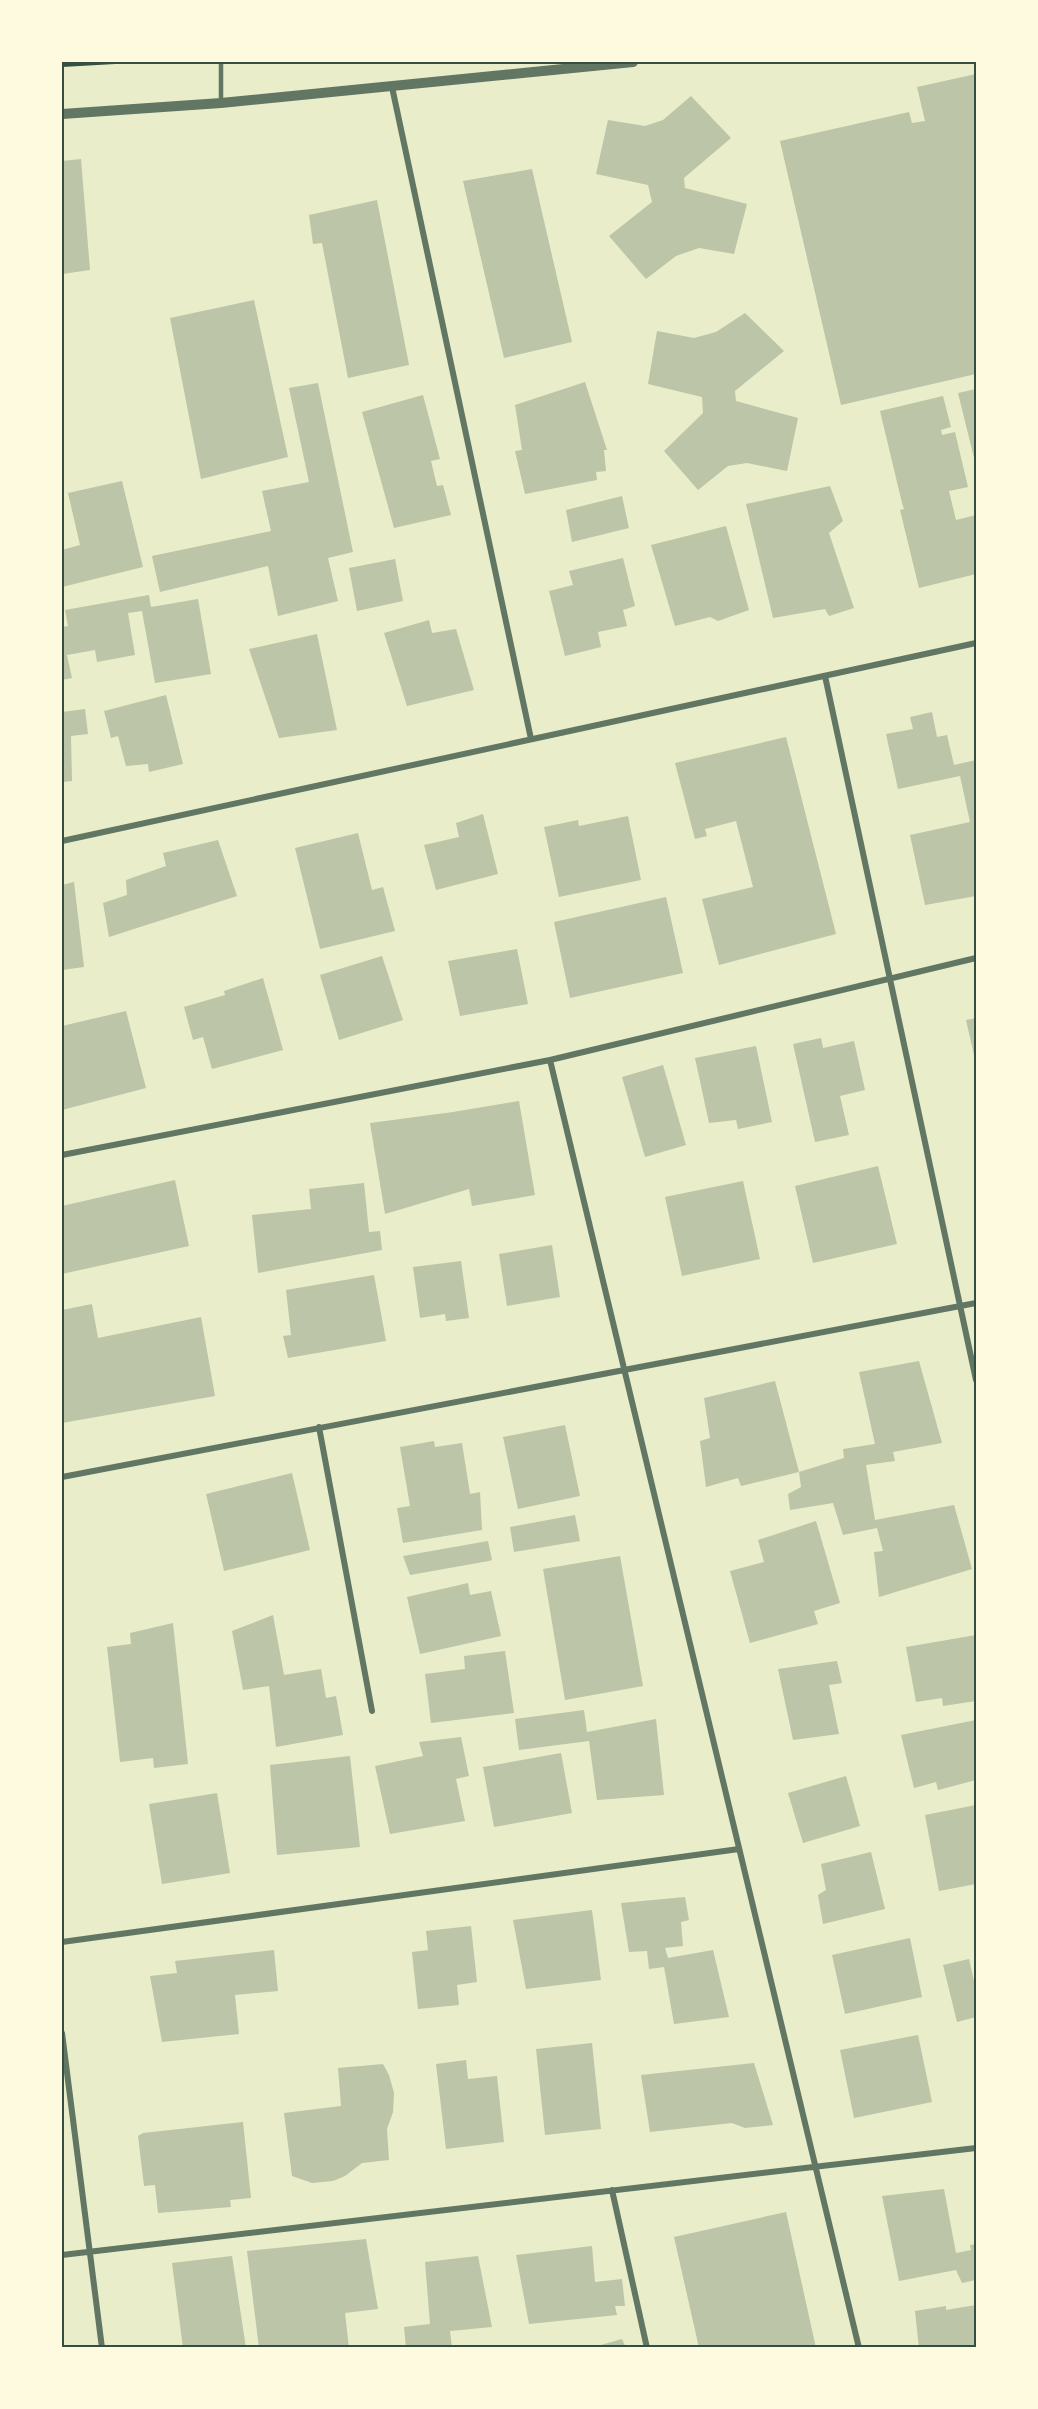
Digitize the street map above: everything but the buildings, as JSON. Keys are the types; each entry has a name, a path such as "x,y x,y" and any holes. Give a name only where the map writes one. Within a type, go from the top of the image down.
{"street":[{"path":"62,114 221,103 633,62"},
{"path":"392,87 531,739"},
{"path":"62,842 976,643"},
{"path":"825,676 976,1380"},
{"path":"62,1155 550,1060 976,958"},
{"path":"550,1060 859,2348"},
{"path":"62,1477 976,1302"},
{"path":"320,1427 372,1711"},
{"path":"62,1942 739,1849"},
{"path":"62,2033 102,2348"},
{"path":"62,2254 976,2148"},
{"path":"612,2190 647,2348"}],"lane":[{"path":"221,62 221,103"}],"path":[{"path":"62,65 115,62"}]}
